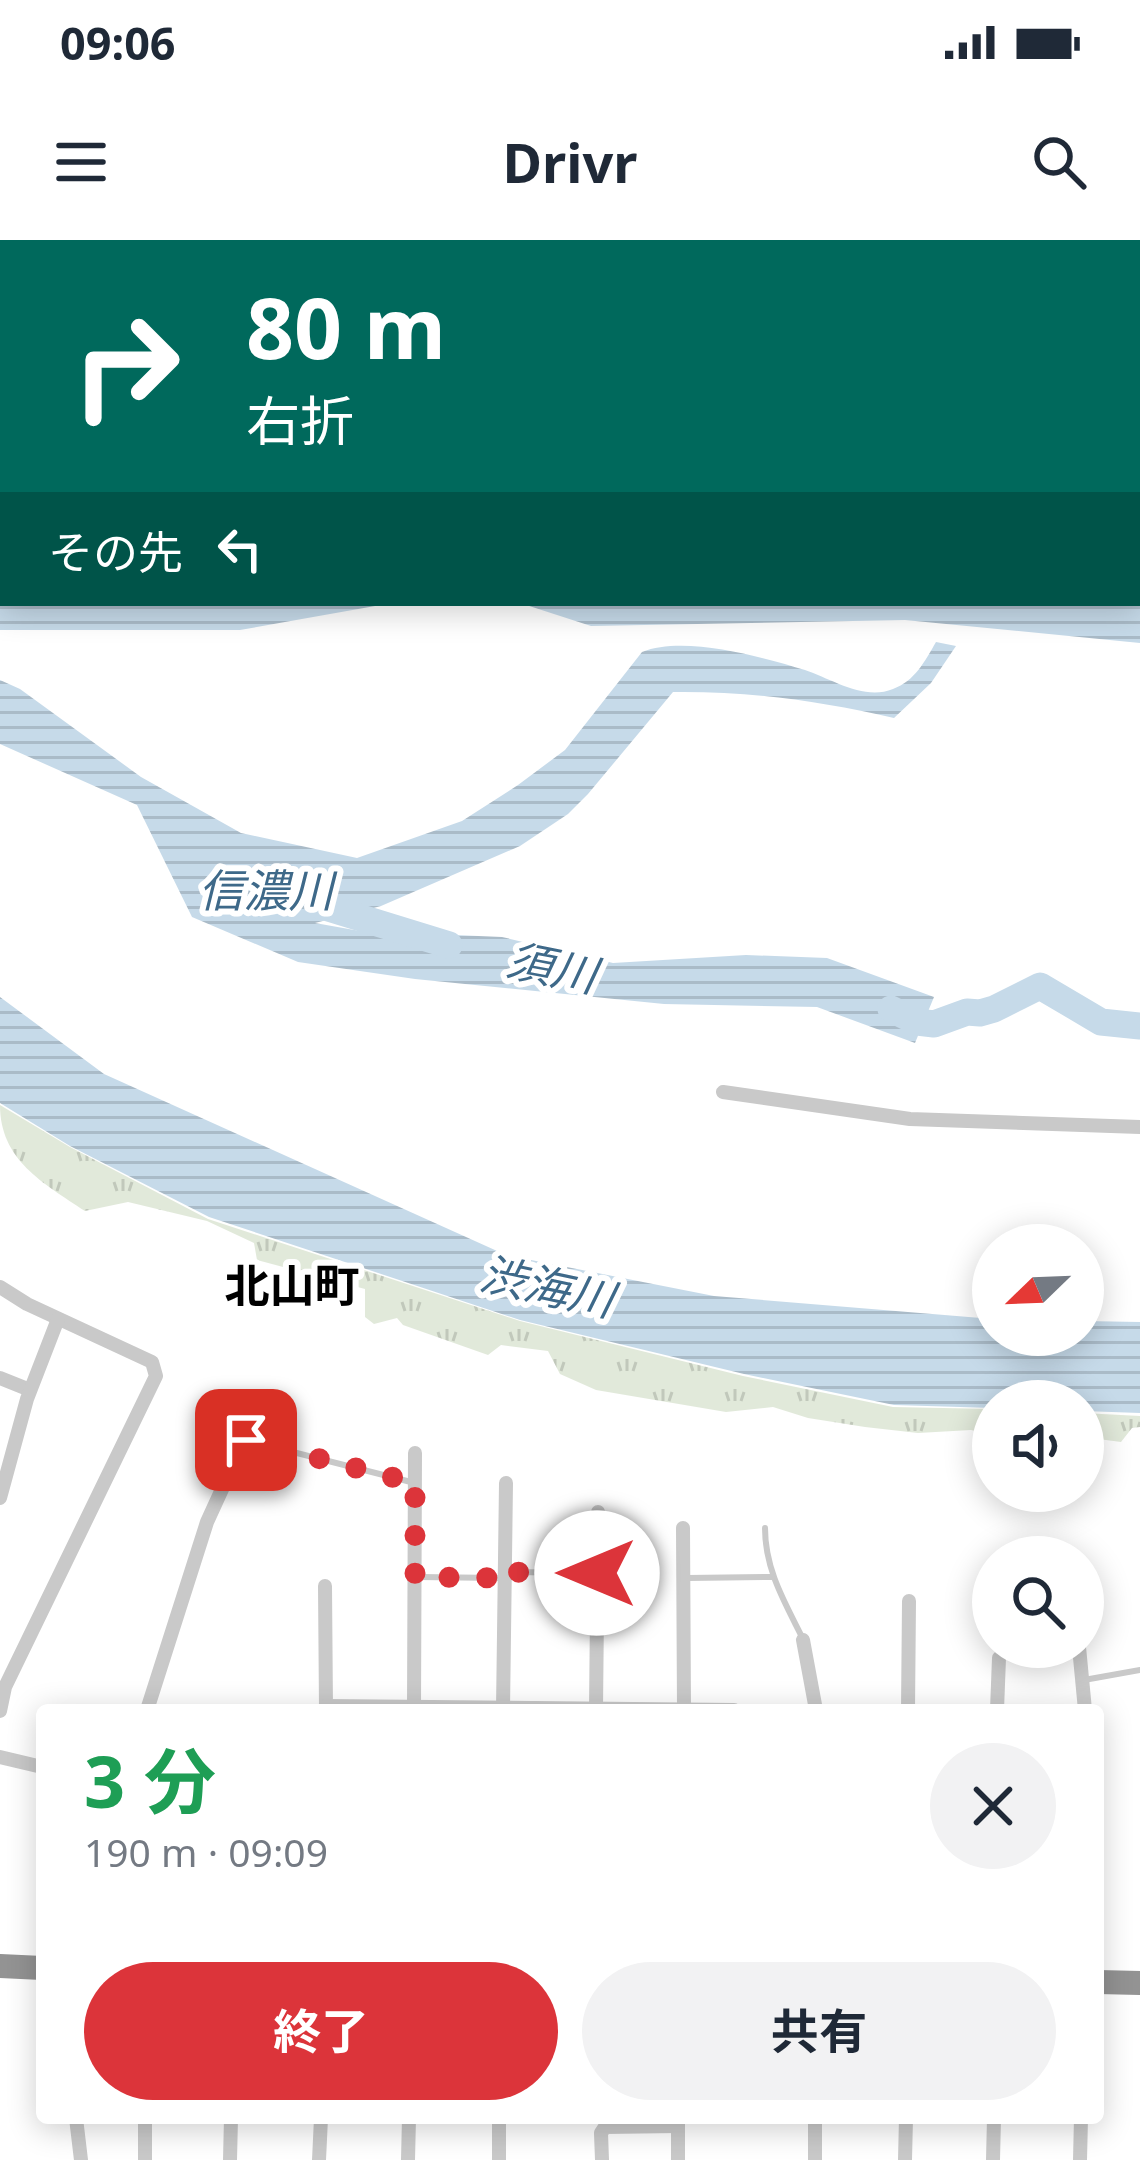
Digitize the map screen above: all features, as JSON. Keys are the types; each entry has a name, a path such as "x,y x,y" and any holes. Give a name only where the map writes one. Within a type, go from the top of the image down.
{"highway":[{"path":"0,1966 36,1968"},
{"path":"1104,1982 1140,1983"}],"street":[{"path":"723,1092 910,1119 1140,1127"},
{"path":"0,1287 152,1362 155,1376 4,1688 1,1704"},
{"path":"0,1498 30,1390 58,1319"},
{"path":"0,1378 30,1390"},
{"path":"148,1704 207,1522 261,1404"},
{"path":"414,1704 416,1453"},
{"path":"503,1704 506,1483"},
{"path":"596,1704 598,1511"},
{"path":"683,1528 684,1704"},
{"path":"326,1586 326,1704"},
{"path":"908,1704 909,1601"},
{"path":"803,1640 814,1704"},
{"path":"997,1704 999,1668"},
{"path":"1082,1668 1085,1704"},
{"path":"0,1757 36,1766"},
{"path":"77,2124 81,2160"},
{"path":"145,2124 145,2160"},
{"path":"230,2160 231,2124"},
{"path":"320,2124 320,2160"},
{"path":"408,2160 409,2124"},
{"path":"499,2160 500,2124"},
{"path":"602,2160 605,2127 649,2124"},
{"path":"678,2124 678,2160"},
{"path":"815,2124 815,2160"},
{"path":"905,2160 906,2124"},
{"path":"993,2160 994,2124"},
{"path":"1080,2160 1081,2124"}],"lane":[{"path":"246,1440 415,1483"},
{"path":"766,1528 772,1577 803,1640"},
{"path":"415,1577 597,1573"},
{"path":"683,1579 772,1577"},
{"path":"1084,1680 1140,1670"}],"green space":[{"path":"0,1105 208,1219 520,1321 893,1407 972,1409 972,1430 918,1433 808,1418 773,1407 726,1412 596,1390 560,1374 548,1351 501,1345 488,1355 403,1325 397,1318 374,1324 365,1317 365,1289 257,1260 254,1243 207,1221 128,1202 85,1211 27,1168 7,1141"},
{"path":"1104,1414 1140,1416 1140,1427 1132,1428 1121,1442 1104,1440"}],"water":[{"path":"0,606 375,606 240,630 0,630"},
{"path":"529,606 1140,606 1140,643 905,620 591,626"},
{"name":"信濃川","path":"936,642 956,646 931,683 894,718 784,698 673,692 588,794 568,814 520,846 381,906 315,923 360,931 502,937 613,963 746,955 827,958 934,997 915,1043 817,1007 664,1004 298,962 192,917 137,805 0,744 0,680 20,689 141,777 241,833 357,858 462,821 518,785 565,750 642,652 679,646 723,650 805,670 860,691 882,692 913,676"},
{"name":"渋海川","path":"0,997 104,1074 506,1255 714,1296 972,1317 972,1356 1104,1356 1104,1321 1140,1322 1140,1413 1104,1412 1104,1380 972,1380 972,1407 894,1405 520,1320 209,1217 70,1146 0,1103"}],"waterway":[{"name":"須川","path":"319,905 449,945"},
{"name":"須川","path":"891,1009 917,1022 934,1024 967,1012 994,1009 1040,986 1101,1022 1140,1026"}],"district":[{"name":"北山町","path":"292,1286"}],"route":[{"path":"246,1440 415,1483 415,1577 597,1573"}]}
